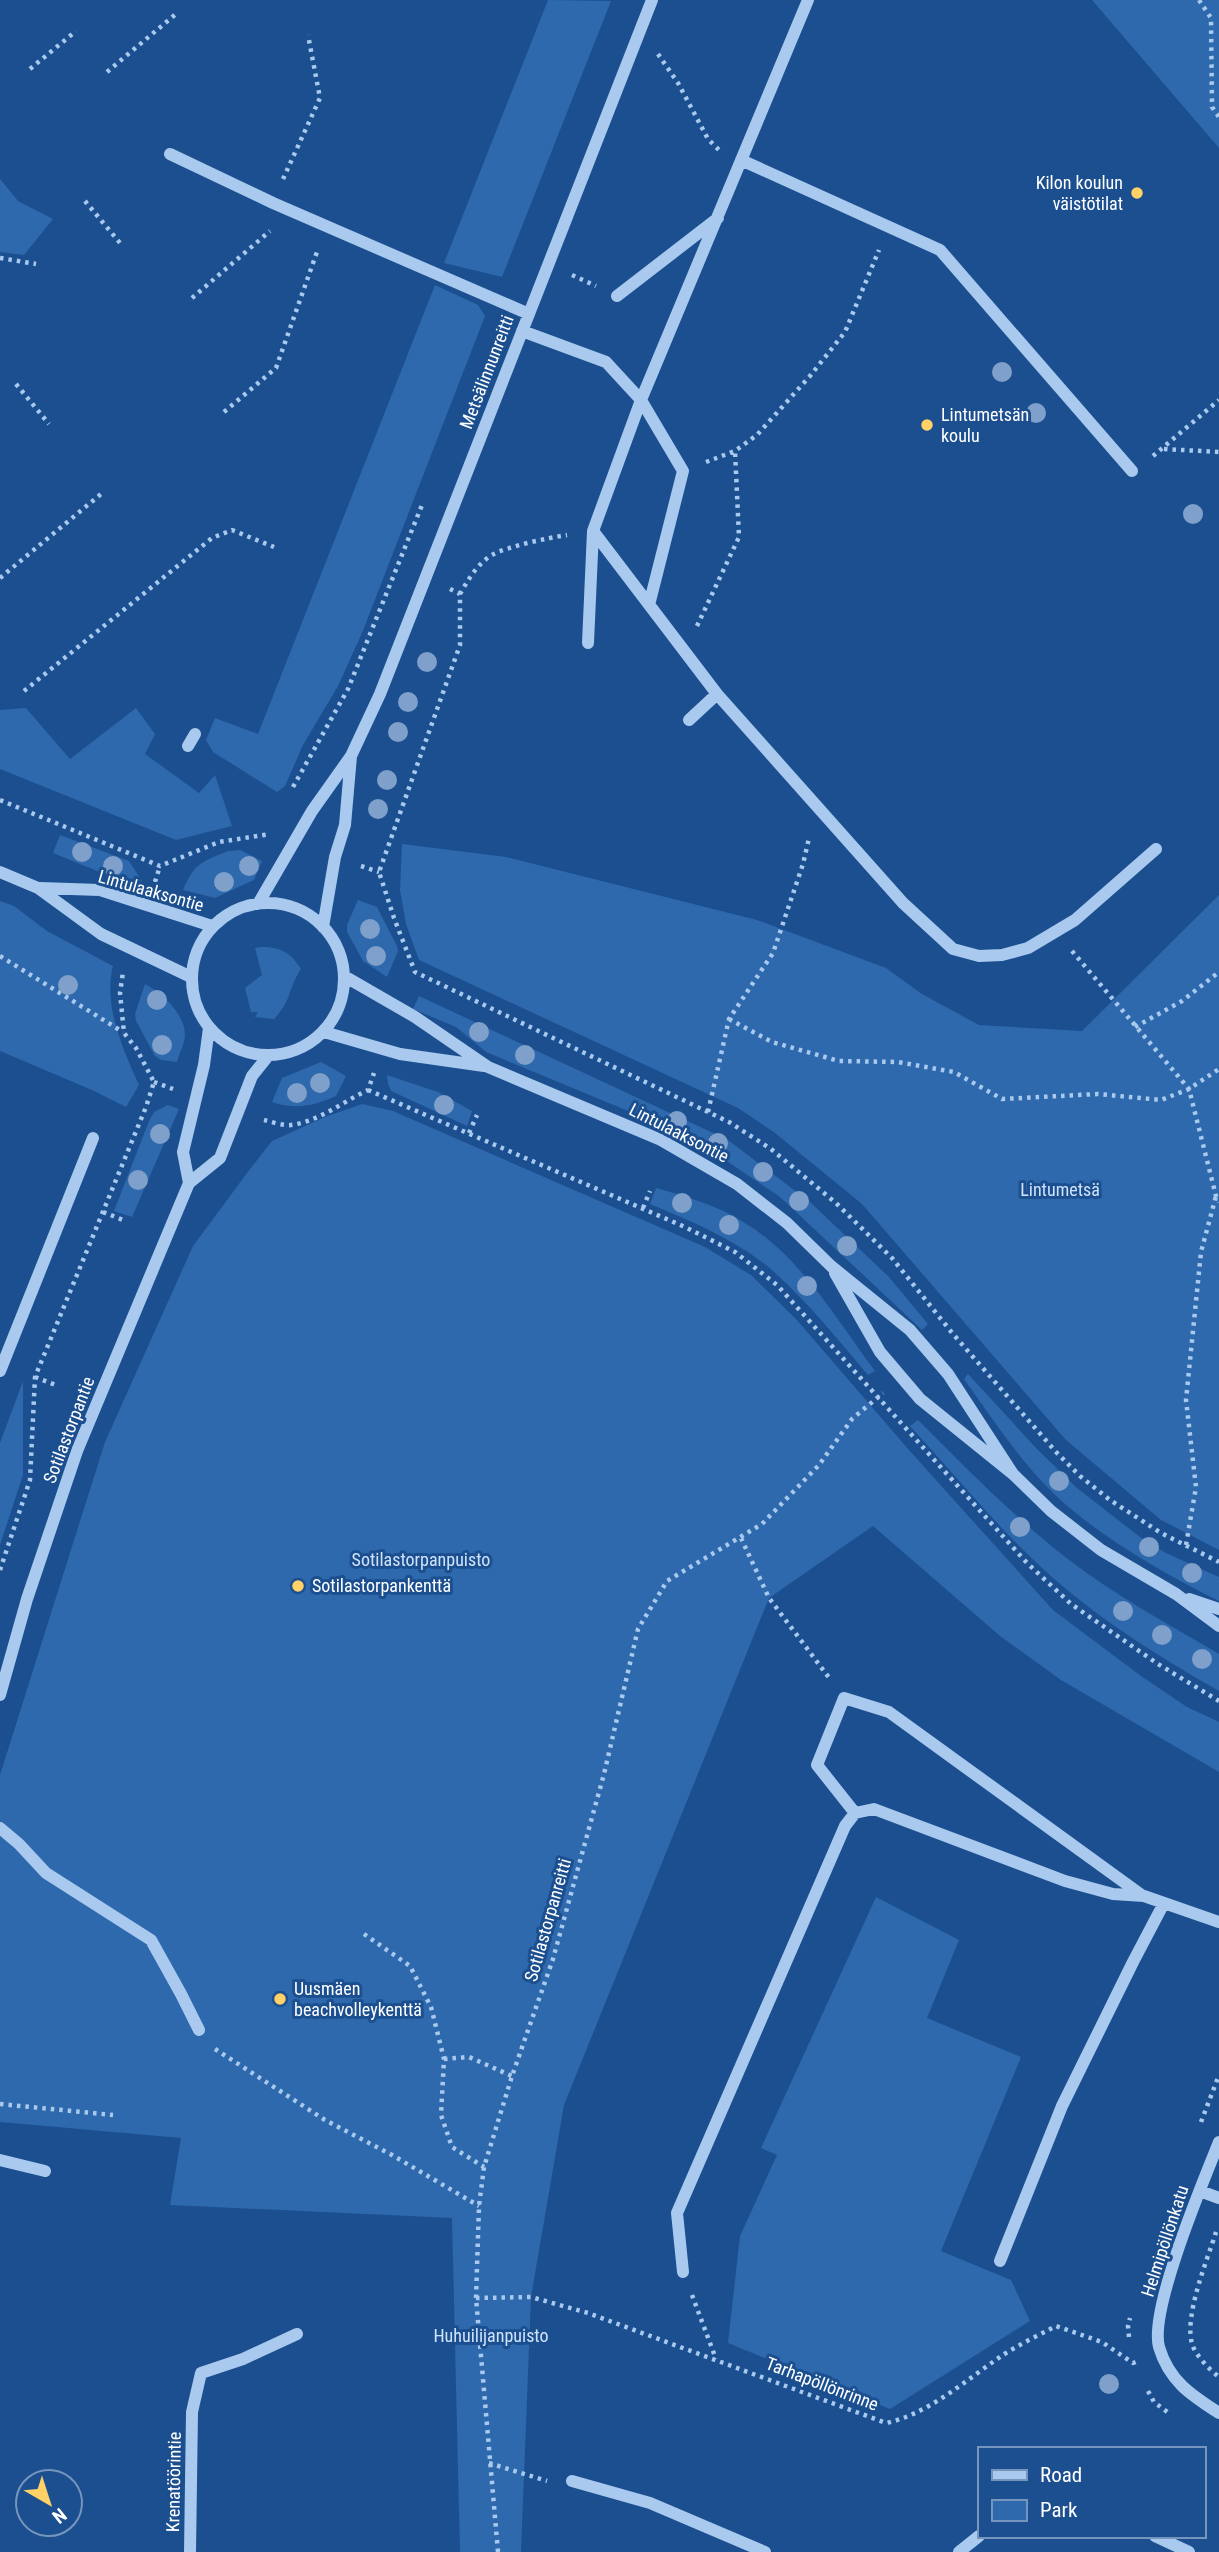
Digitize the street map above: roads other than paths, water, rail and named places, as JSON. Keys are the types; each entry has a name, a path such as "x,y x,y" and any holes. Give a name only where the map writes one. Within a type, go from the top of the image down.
{"street":[{"name":"Metsälinnunreitti","path":"258,904 312,811 351,755 380,694 652,0"},
{"path":"588,643 593,531 641,400 808,0"},
{"path":"170,154 273,203 528,314"},
{"path":"741,160 940,250 1132,471"},
{"path":"617,296 718,217"},
{"path":"522,331 607,362 641,400 683,471 649,605"},
{"path":"593,531 717,694 903,903 953,949 979,956 1002,955 1028,948 1075,920 1156,849"},
{"path":"689,720 717,694"},
{"path":"188,746 195,734"},
{"name":"Metsälinnunreitti","path":"323,927 335,857 345,825 351,755"},
{"name":"Lintulaaksontie","path":"0,872 38,888 101,934 191,977"},
{"name":"Lintulaaksontie","path":"38,888 100,890 212,926"},
{"path":"258,904 293,907 309,915 323,927 334,942 341,958 344,976 339,1006 324,1031 308,1045 289,1053 268,1056 235,1049 209,1028 193,995 191,977 201,941 212,926 226,916 258,904"},
{"name":"Lintulaaksontie","path":"344,976 415,1017 488,1067 661,1140 726,1178 787,1223 831,1266 911,1330 931,1352 1013,1474"},
{"name":"Sotilastorpantie","path":"188,1183 183,1152 204,1065 209,1028"},
{"name":"Lintulaaksontie","path":"324,1031 400,1054 488,1067"},
{"name":"Sotilastorpantie","path":"0,1695 6,1656 77,1451 188,1183 220,1158 253,1076 268,1056"},
{"path":"1,1365 93,1138"},
{"name":"Lintulaaksontie","path":"831,1266 880,1352 920,1399 1101,1550 1175,1594 1219,1626"},
{"name":"Lintulaaksontie","path":"1175,1594 1219,1609"},
{"path":"855,1813 817,1765 844,1698 889,1712 1144,1896"},
{"path":"683,2272 677,2213 845,1826 855,1813 874,1809 1065,1881 1112,1894 1144,1896 1219,1922"},
{"path":"0,1828 46,1872 150,1940 199,2030"},
{"path":"1000,2261 1062,2106 1164,1903"},
{"name":"Helmipöllönkatu","path":"1219,2141 1162,2300 1157,2329 1158,2343 1174,2378 1187,2392 1219,2413"},
{"path":"0,2160 46,2171"},
{"path":"1200,2190 1219,2198"},
{"name":"Krenatöörintie","path":"190,2552 192,2412 201,2373 243,2359 297,2334"},
{"path":"572,2482 650,2502 765,2552"},
{"path":"959,2552 978,2537"},
{"path":"1159,2538 1189,2552"}],"place":[{"name":"Kilon koulun väistötilat","path":"1137,193"},
{"name":"Lintumetsän koulu","path":"927,425"},
{"name":"Sotilastorpankenttä","path":"298,1586"},
{"name":"Uusmäen beachvolleykenttä","path":"280,1999"}],"park label":[{"name":"Lintumetsä","path":"1060,1190"},
{"name":"Sotilastorpanpuisto","path":"421,1560"},
{"name":"Huhuilijanpuisto","path":"491,2336"}]}
